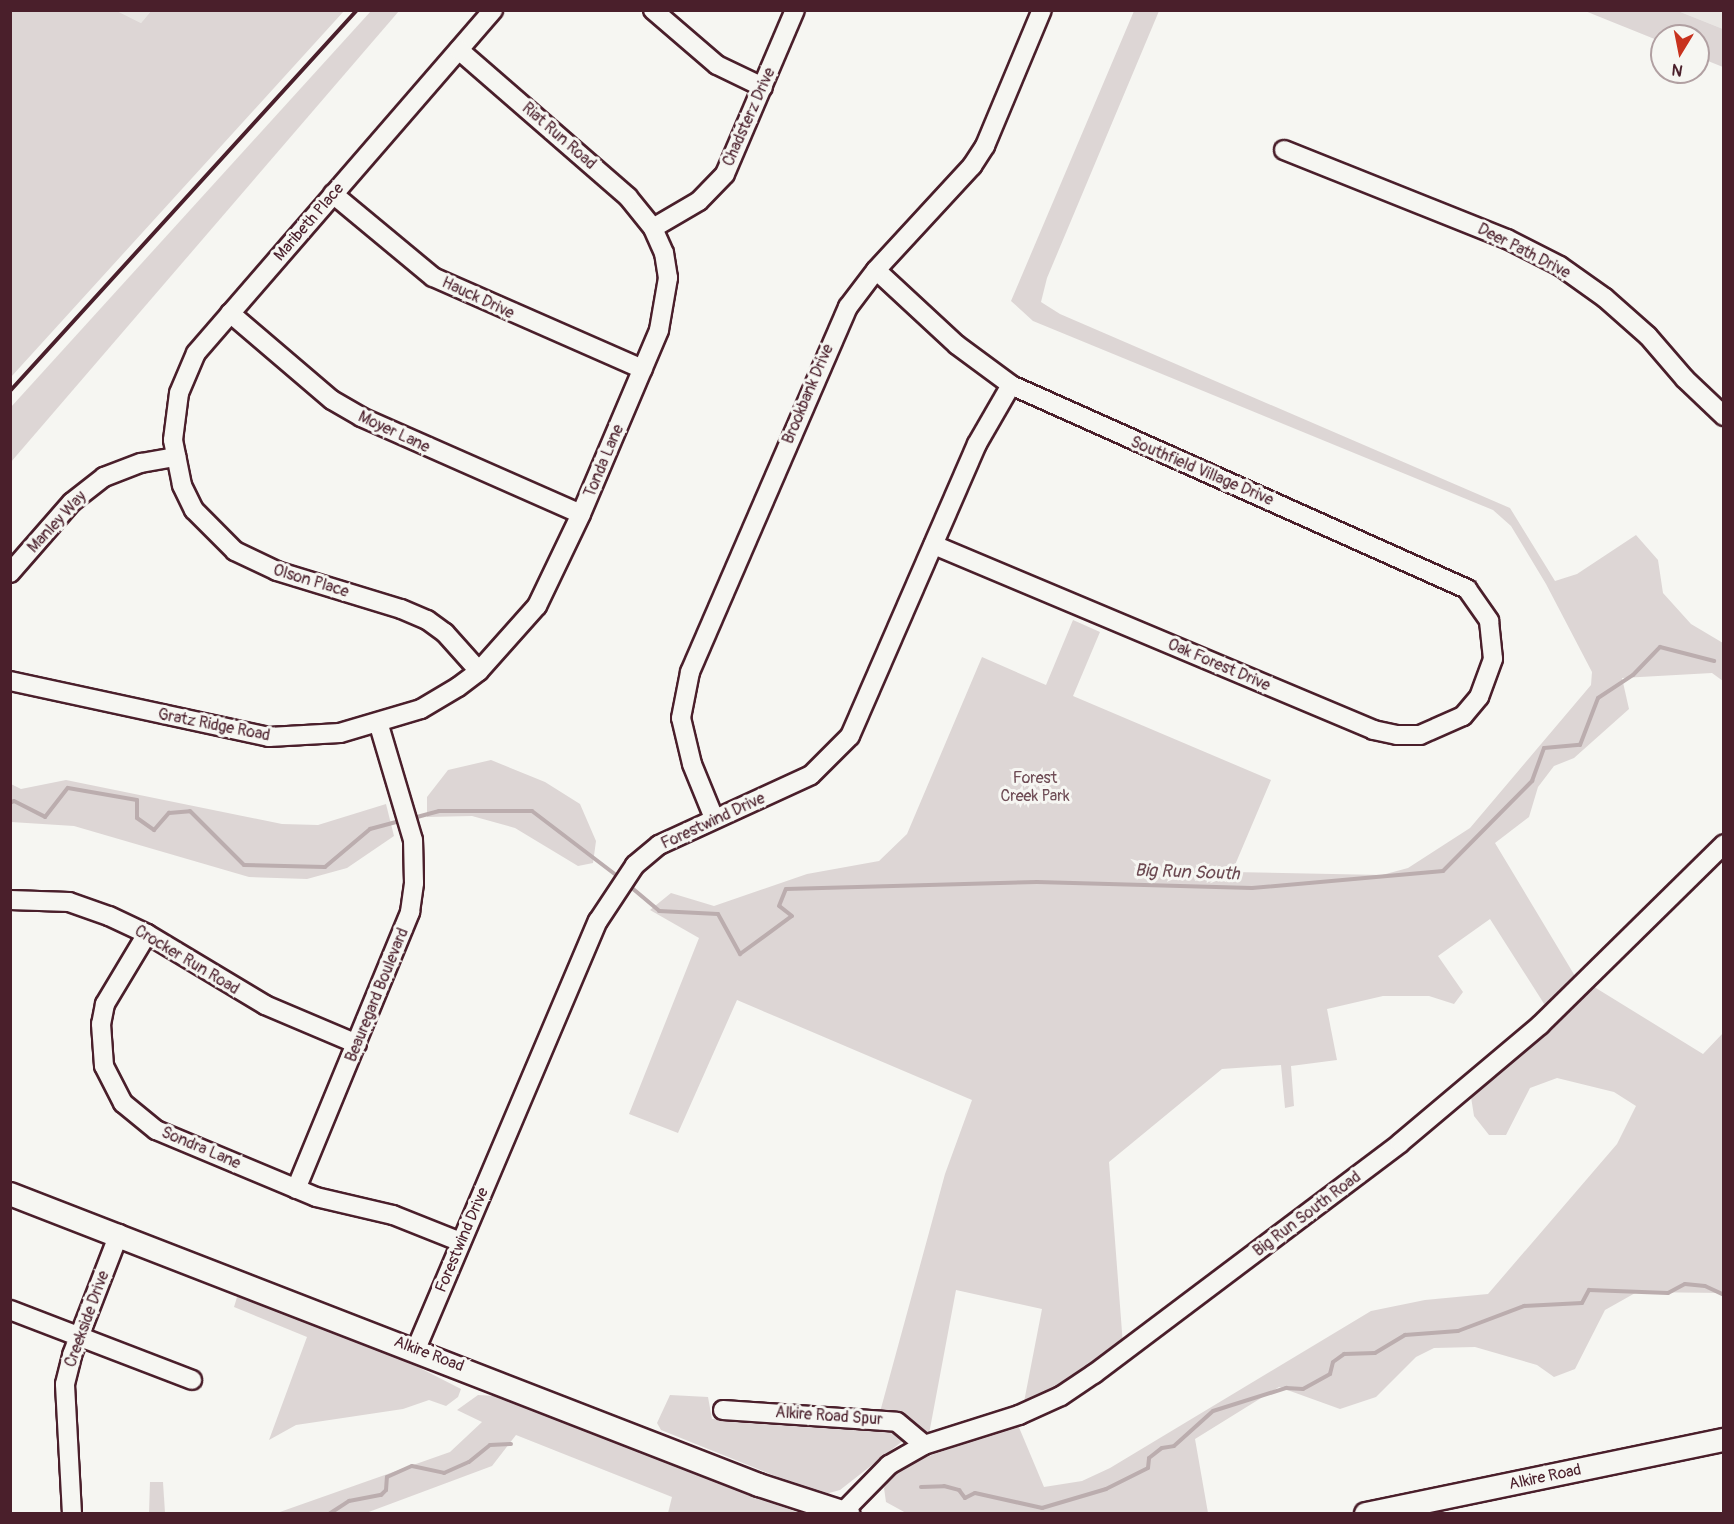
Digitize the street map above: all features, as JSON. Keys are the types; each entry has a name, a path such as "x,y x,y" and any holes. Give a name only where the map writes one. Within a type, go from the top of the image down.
{"main road":[{"name":"Alkire Road","path":"10,1194 416,1349 759,1485 846,1513"},
{"name":"Alkire Road","path":"1366,1514 1724,1440"}],"street":[{"name":"Maribeth Place","path":"176,457 174,417 186,372 230,313 493,10"},
{"path":"653,10 717,65 763,87"},
{"name":"Chadsterz Drive","path":"654,228 699,201 725,174 795,10"},
{"name":"Brookbank Drive","path":"714,818 692,764 681,718 690,672 832,338 848,307 876,270 972,166 985,146 1042,10"},
{"name":"Riat Run Road","path":"459,50 628,196 654,228"},
{"name":"Deer Path Drive","path":"1284,150 1506,239 1560,266 1605,298 1648,336 1684,379 1724,416"},
{"name":"Hauck Drive","path":"333,194 433,277 643,369"},
{"name":"Tonda Lane","path":"479,671 537,606 581,514 643,369 666,305 668,278 664,253 654,228"},
{"name":"Southfield Village Drive","path":"876,270 957,345 1011,385 1467,589 1479,603 1494,639 1489,677"},
{"name":"Moyer Lane","path":"230,313 332,400 360,417 581,514"},
{"name":"Forestwind Drive","path":"416,1349 598,921 635,866 658,845 811,775 850,736 977,444 1011,385"},
{"name":"Manley Way","path":"10,573 72,502 104,477 141,463 176,457"},
{"name":"Olson Place","path":"176,457 182,485 194,510 236,551 277,571 401,609 427,620 445,633 479,671"},
{"name":"Oak Forest Drive","path":"933,545 1374,730 1420,735 1446,726 1474,703 1489,677"},
{"name":"Gratz Ridge Road","path":"10,681 269,736 340,733 379,724 421,709 479,671"},
{"name":"Beauregard Boulevard","path":"296,1189 402,939 414,883 413,840 379,724"},
{"name":"Big Run South Road","path":"846,1513 889,1465 924,1446 1019,1415 1061,1396 1114,1360 1460,1095 1548,1018 1724,844"},
{"name":"Crocker Run Road","path":"10,900 69,902 147,934 266,1005 357,1044"},
{"name":"Sondra Lane","path":"147,934 105,1004 100,1046 112,1086 123,1103 156,1130 296,1189 348,1207 403,1218 461,1242"},
{"name":"Creekside Drive","path":"72,1514 65,1394 80,1337 119,1234"},
{"path":"10,1310 192,1380"},
{"name":"Alkire Road Spur","path":"723,1410 897,1422 924,1446"}],"shaded area":[{"path":"117,11 151,11 141,23"},
{"path":"1678,11 1723,11 1723,29"}],"green space":[{"path":"11,10 117,11 141,23 151,11 344,11 11,377"},
{"path":"371,11 399,11 11,462 11,407"},
{"name":"Forest Creek Park","path":"1134,11 1159,11 1047,278 1041,302 1060,314 1510,508 1555,581 1577,574 1636,535 1658,560 1663,593 1691,624 1723,643 1723,681 1712,673 1622,678 1629,709 1574,758 1554,766 1538,787 1529,817 1495,843 1578,981 1548,1010 1490,919 1438,956 1463,992 1454,1004 1429,996 1383,996 1327,1009 1337,1060 1291,1066 1294,1106 1285,1108 1281,1065 1222,1069 1109,1162 1123,1345 1077,1379 1024,1402 1042,1309 956,1290 929,1434 904,1416 880,1412 945,1174 972,1100 737,1000 678,1133 629,1114 699,938 650,910 671,893 714,906 807,874 879,861 907,834 982,657 1046,685 1073,620 1100,632 1073,696 1271,780 1232,872 1382,875 1408,868 1470,828 1591,685 1592,672 1546,584 1511,526 1493,510 1033,321 1011,301"},
{"path":"1585,11 1678,11 1723,29 1723,67 1710,62 1710,24 1650,24 1650,37"},
{"path":"491,760 545,782 580,804 596,841 593,863 578,866 515,828 472,816 427,817 427,797 448,770"},
{"path":"66,780 282,824 318,825 386,804 394,836 347,868 307,879 249,877 74,826 11,822 11,784 21,789"},
{"path":"1591,985 1703,1054 1723,1033 1723,1293 1637,1292 1605,1310 1575,1369 1554,1377 1537,1365 1475,1347 1434,1348 1416,1357 1376,1397 1340,1409 1279,1387 1195,1439 1208,1513 906,1513 886,1502 884,1488 892,1476 920,1459 1018,1425 1044,1487 1082,1481 1110,1468 1371,1311 1425,1300 1488,1294 1617,1144 1636,1106 1614,1092 1557,1078 1530,1088 1506,1135 1489,1135 1474,1116 1471,1097 1542,1036"},
{"path":"238,1294 371,1343 461,1389 458,1397 446,1406 429,1400 403,1409 296,1425 269,1440 307,1337 234,1307"},
{"path":"478,1395 496,1396 799,1513 668,1513 672,1497 516,1435 492,1466 366,1513 277,1513 450,1452 482,1422 457,1410"},
{"path":"670,1395 708,1397 712,1419 876,1426 896,1429 904,1440 840,1490 822,1495 661,1430 657,1423"},
{"path":"150,1482 163,1482 165,1513 149,1513"}],"waterway":[{"name":"Big Run South","path":"632,888 659,911 718,914 740,954 792,916 779,906 786,889 1037,882 1252,888 1443,871 1532,781 1544,748 1580,745 1598,698 1633,675 1660,647 1714,661"},
{"name":"Big Run South","path":"10,803 14,801 45,817 68,788 137,800 137,818 154,830 169,813 190,811 244,865 325,867 370,829 397,822"},
{"name":"Big Run South","path":"417,817 439,811 532,811 616,875"},
{"path":"921,1487 944,1486 959,1490 965,1498 975,1493 1042,1508 1106,1489 1148,1468 1149,1458 1162,1448 1174,1446 1213,1411 1286,1388 1303,1389 1330,1374 1333,1362 1344,1354 1375,1353 1405,1335 1458,1331 1524,1306 1582,1303 1589,1290 1668,1293 1685,1284 1705,1286 1724,1295"},
{"path":"329,1514 349,1501 381,1495 386,1490 387,1477 412,1466 444,1473 469,1462 490,1445 511,1444"}],"railway":[{"path":"10,391 357,10"}]}
